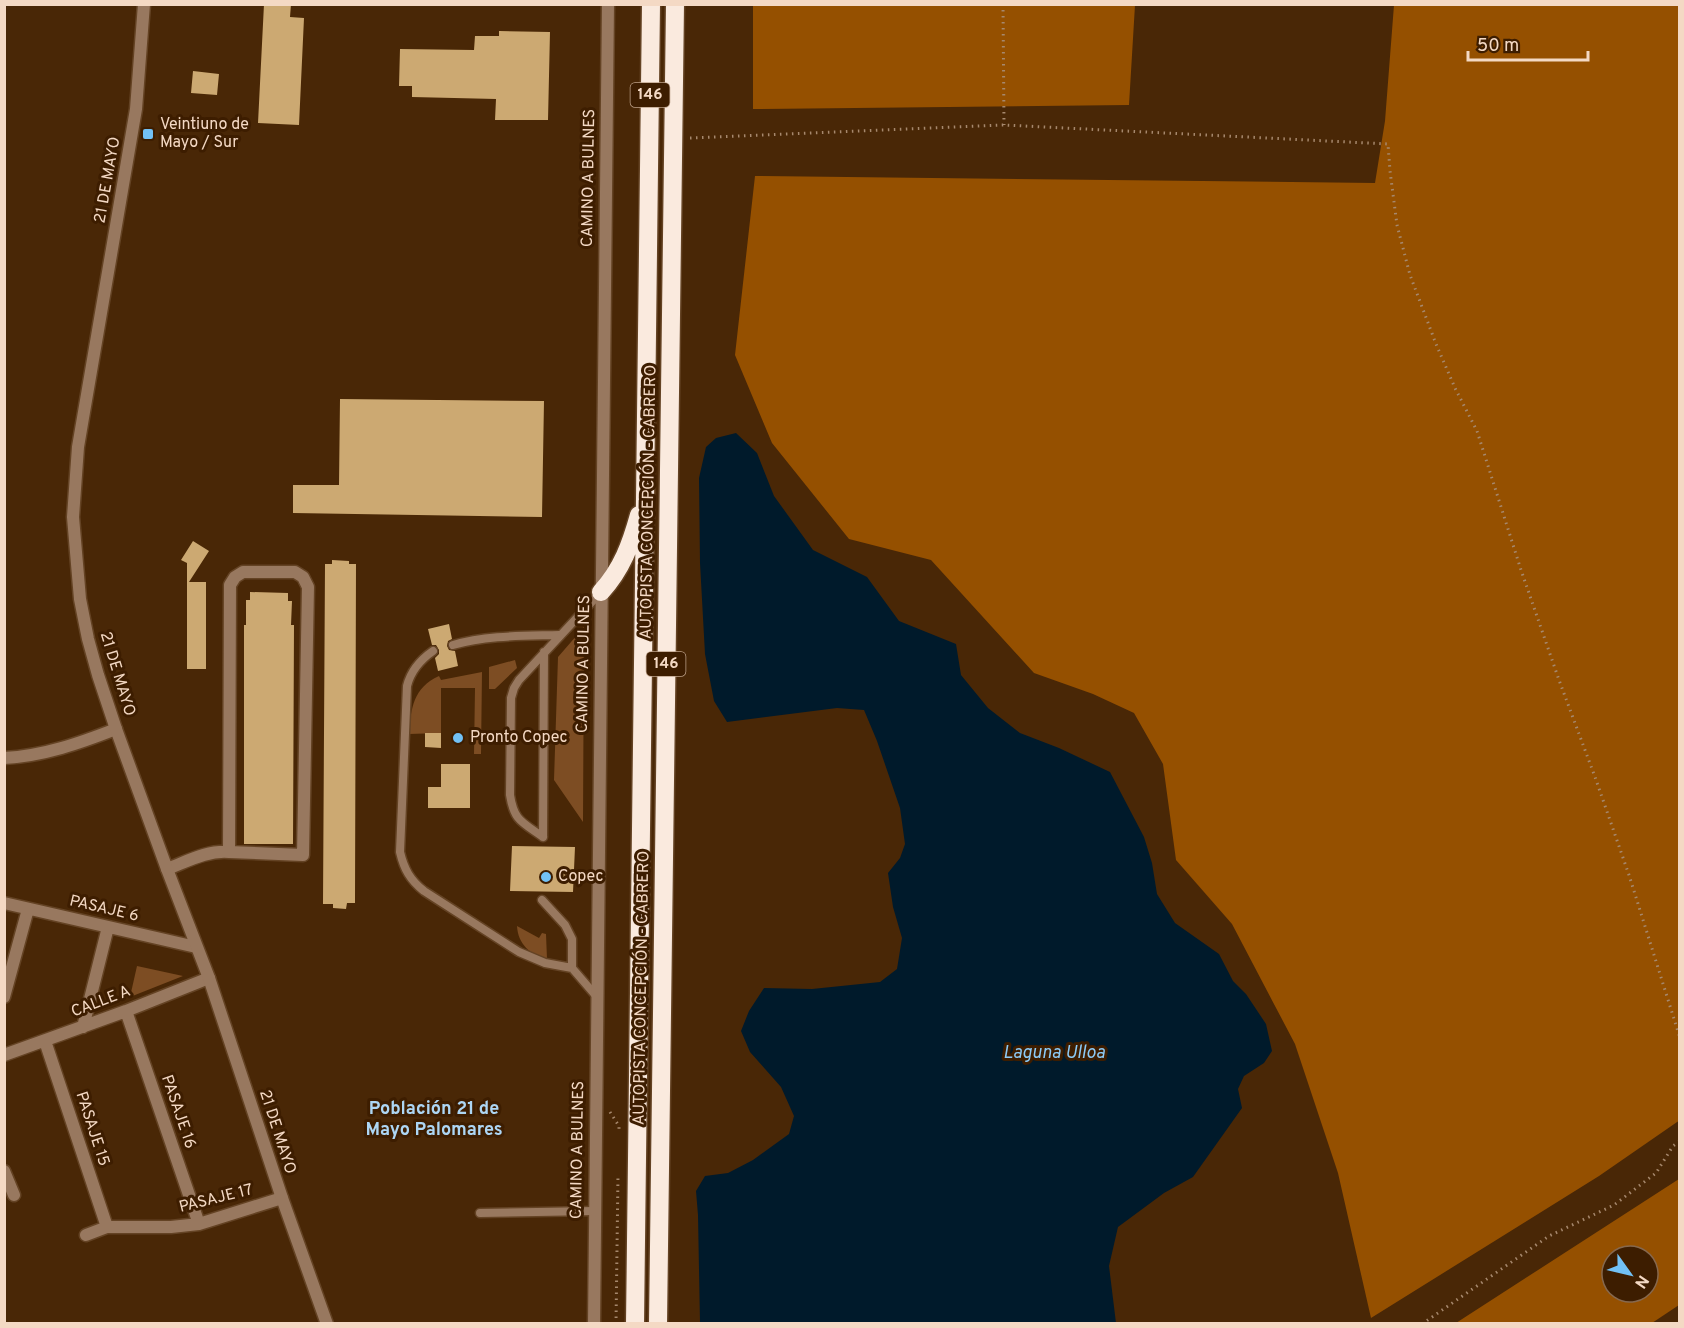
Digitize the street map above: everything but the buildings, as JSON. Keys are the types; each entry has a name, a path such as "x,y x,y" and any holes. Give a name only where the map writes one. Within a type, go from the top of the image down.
{"highway":[{"name":"AUTOPISTA CONCEPCIÓN - CABRERO","path":"636,1323 651,4"},
{"name":"AUTOPISTA CONCEPCIÓN - CABRERO","path":"657,1323 675,4"},
{"path":"601,592 612,580 626,556 646,490"}],"street":[{"name":"21 DE MAYO","path":"144,4 135,119 78,447 74,493 74,544 80,599 96,666 116,729 208,978 327,1323"},
{"name":"CAMINO A BULNES","path":"594,1323 608,4"},
{"path":"167,869 209,853 303,855 308,587 303,577 294,572 243,572 235,577 230,585 229,852"},
{"path":"4,758 68,747 116,729"},
{"name":"PASAJE 6","path":"4,903 196,947"},
{"path":"4,997 28,909"},
{"path":"83,1027 108,927"},
{"name":"CALLE A","path":"4,1055 126,1011 208,978"},
{"name":"PASAJE 16","path":"126,1011 199,1224"},
{"name":"PASAJE 15","path":"45,1041 107,1227"},
{"path":"4,1171 14,1195"},
{"name":"PASAJE 17","path":"86,1235 107,1227 171,1227 199,1224 282,1198"}],"lane":[{"path":"544,652 543,837 518,819 512,807 510,795 513,688 544,652 601,592"},
{"path":"453,645 485,638 560,635"},
{"path":"434,651 418,663 406,686 400,852 407,874 417,886 519,952 545,963 572,968 597,997"},
{"path":"542,900 565,925 572,939 572,968"},
{"path":"480,1213 594,1211"}],"path":[{"path":"1003,4 1004,125"},
{"path":"673,139 1004,125 1388,144 1394,207 1410,275 1436,344 1477,431 1521,570 1629,875 1680,1038"},
{"path":"606,1107 619,1126 619,1136"},
{"path":"1422,1323 1548,1236 1614,1204 1656,1173 1673,1146 1680,1141"},
{"path":"616,1323 618,1174"}],"shaded area":[{"path":"753,5 1135,5 1129,105 753,109"},
{"path":"1394,5 1679,5 1680,1120 1599,1176 1371,1318 1338,1173 1295,1044 1232,924 1176,860 1163,764 1134,713 1093,694 1034,673 931,560 849,539 772,443 735,355 755,176 1375,183 1385,121"},
{"path":"584,627 583,822 554,780 558,657"},
{"path":"515,660 517,668 495,689 489,689 489,667"},
{"path":"482,672 481,754 474,754 475,688 441,688 441,733 409,734 415,700 424,686 439,676 441,680"},
{"path":"517,926 539,938 542,933 546,934 547,959 535,955 526,948 522,943"},
{"path":"137,966 183,976 130,997"},
{"path":"1679,1179 1679,1305 1652,1323 1456,1323"}],"water":[{"name":"Laguna Ulloa","path":"736,433 757,453 774,496 813,550 867,577 899,621 956,644 961,675 988,708 1020,733 1110,772 1144,837 1152,863 1157,894 1175,923 1219,954 1233,981 1246,994 1266,1024 1272,1051 1264,1063 1244,1076 1238,1089 1242,1108 1193,1177 1164,1193 1118,1227 1109,1266 1116,1323 700,1323 696,1191 705,1176 728,1173 753,1160 789,1134 794,1116 781,1087 750,1052 741,1031 749,1011 764,988 812,989 880,982 897,969 902,938 893,907 888,873 900,858 905,844 900,808 864,710 837,708 727,722 714,701 705,654 700,563 699,478 706,447 716,438"}],"place":[{"name":"Veintiuno de Mayo / Sur","path":"148,134"},
{"name":"Pronto Copec","path":"458,738"},
{"name":"Copec","path":"546,877"}],"district":[{"name":"Población 21 de Mayo Palomares","path":"434,1119"}]}
